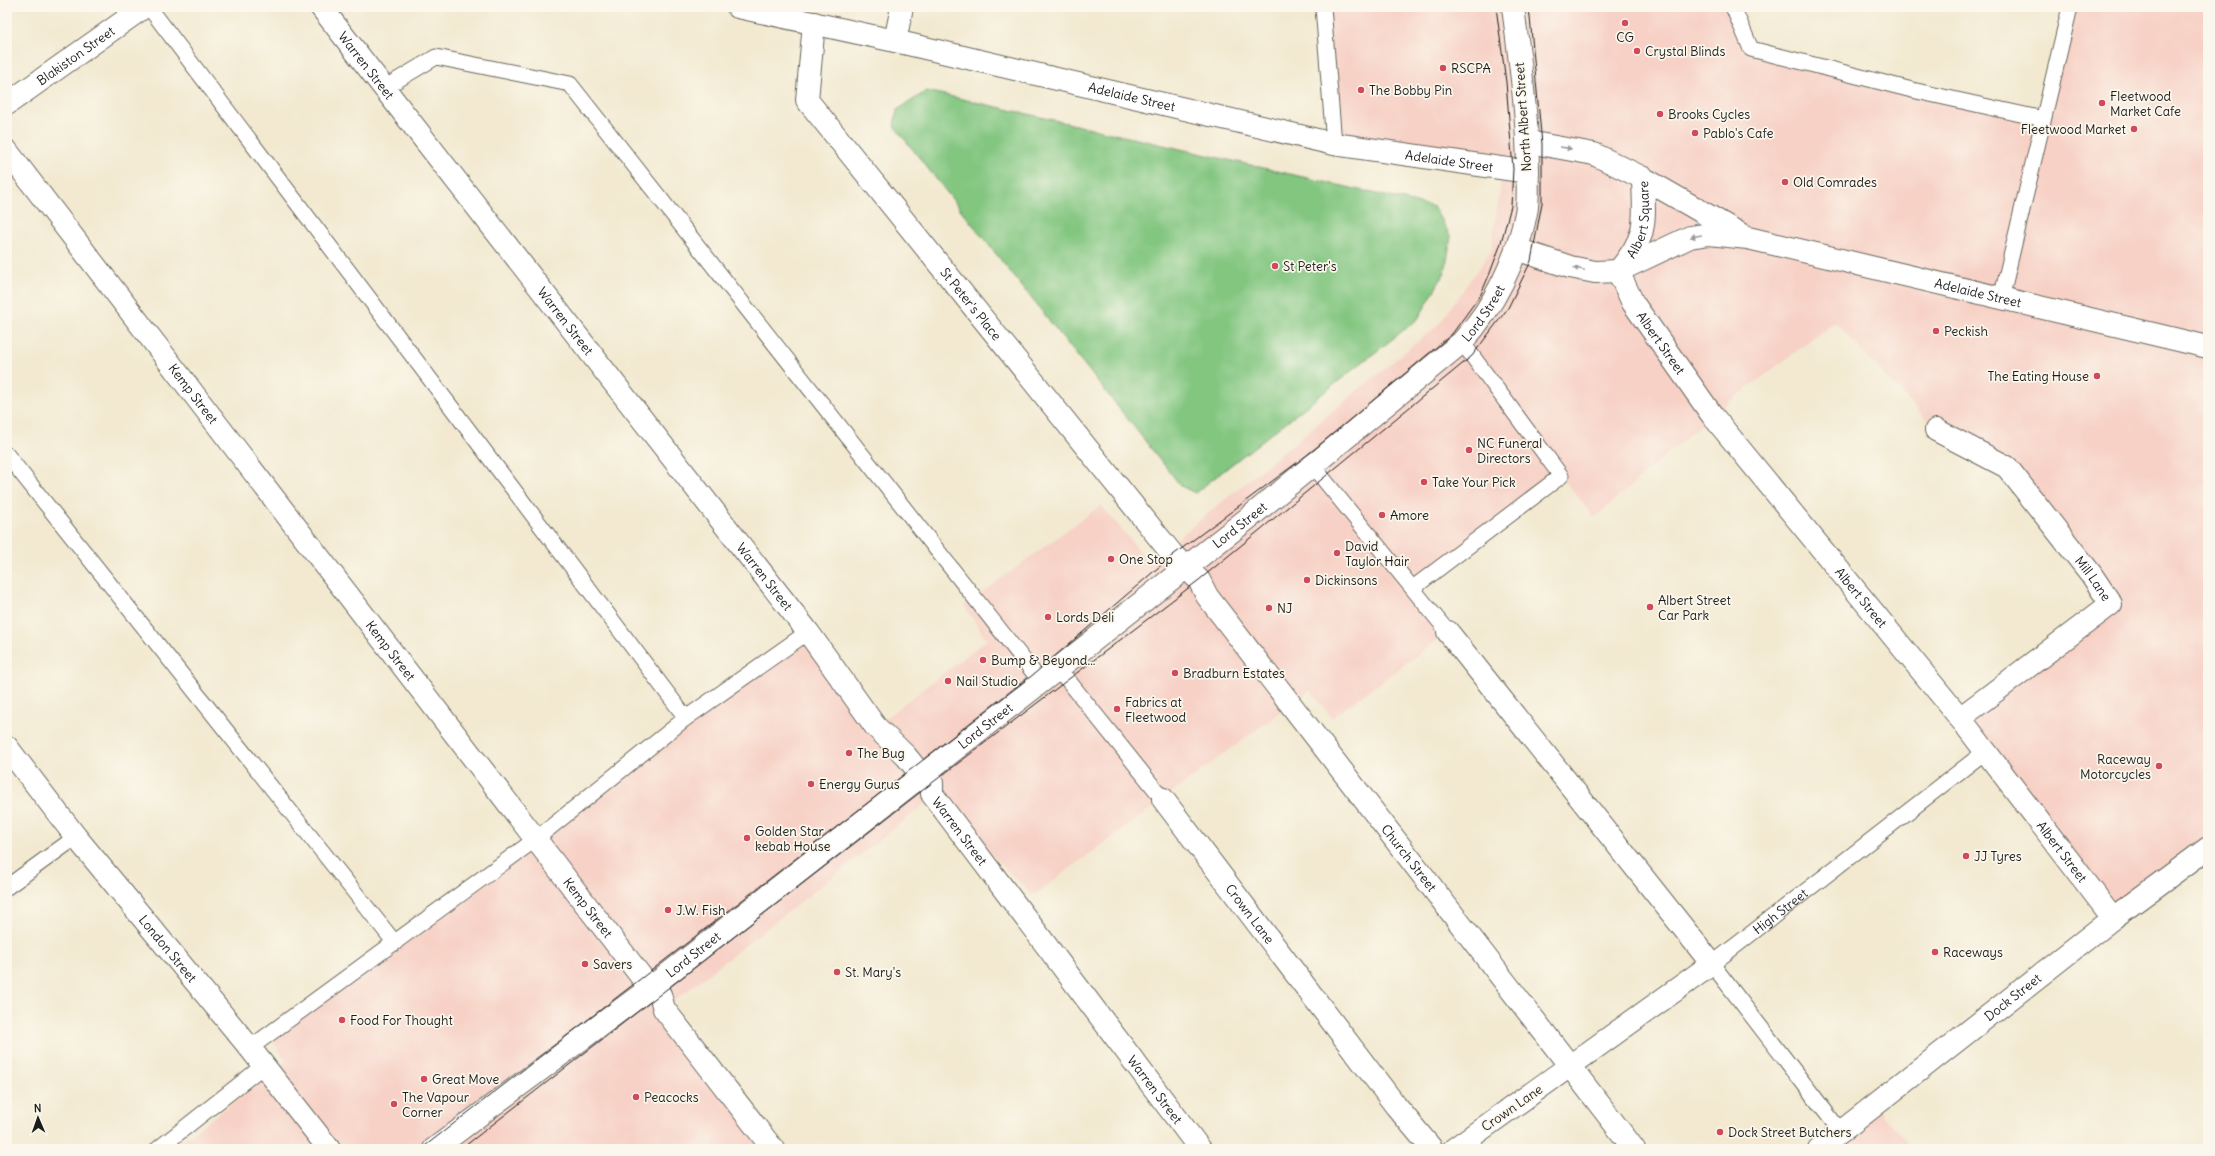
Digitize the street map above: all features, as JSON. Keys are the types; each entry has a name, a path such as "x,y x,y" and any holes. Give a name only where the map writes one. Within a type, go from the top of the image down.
{"street":[{"name":"Blakiston Street","path":"7,104 144,7"},
{"name":"Warren Street","path":"321,7 808,632 875,726 906,756 922,776 932,783 932,794 1200,1149"},
{"name":"Adelaide Street","path":"738,7 895,41 1334,144 1528,172"},
{"path":"895,41 902,7"},
{"name":"North Albert Street","path":"1514,7 1528,142 1526,213 1516,249"},
{"name":"St Peter's Place","path":"814,23 806,100 1185,568"},
{"name":"Albert Square","path":"1516,249 1570,267 1595,272 1618,271 1640,242 1643,227 1643,178 1594,154 1528,142"},
{"name":"Kemp Street","path":"7,151 650,988 660,994 664,1009 773,1149"},
{"name":"Adelaide Street","path":"1643,178 1748,238"},
{"name":"Adelaide Street","path":"1618,271 1690,237 1709,234 1748,238 2001,299 2208,346"},
{"name":"Lord Street","path":"434,1149 650,988 754,905 922,776 1054,678 1185,568 1462,342 1478,324 1494,301 1516,249"},
{"name":"Albert Street","path":"1618,271 1633,303 1712,415 1960,718 2113,918"},
{"name":"Mill Lane","path":"1936,430 2006,467 2092,574 2111,604 1960,718"},
{"name":"Church Street","path":"1185,568 1199,580 1207,596 1634,1149"},
{"path":"1448,632 1712,964"},
{"name":"London Street","path":"7,747 76,837 250,1048 329,1149"},
{"name":"Crown Lane","path":"1163,799 1396,1106 1432,1149"},
{"name":"Dock Street","path":"1819,1149 2113,918 2208,848"},
{"name":"High Street","path":"1571,1066 1712,964"},
{"name":"Crown Lane","path":"1454,1149 1571,1066"}],"lane":[{"path":"150,7 686,718"},
{"path":"1323,7 1334,144"},
{"path":"1733,7 1751,48 1912,90 2043,119"},
{"path":"2001,299 2070,7"},
{"name":"Crown Lane","path":"384,88 436,57 570,84 1054,678 1163,799"},
{"path":"1413,588 1561,476 1462,342"},
{"path":"7,455 395,943"},
{"path":"1312,465 1448,632"},
{"path":"250,1048 536,839 686,718 808,632"},
{"name":"High Street","path":"1712,964 1986,751"},
{"path":"7,887 76,837"},
{"path":"1712,964 1841,1132"},
{"path":"158,1149 263,1066"}],"shaded area":[{"path":"1323,7 1733,7 1751,49 2043,119 2070,7 2208,7 2208,848 2113,918 1960,718 2111,604 2007,467 1936,430 1835,322 1712,415 1594,518 1561,476 1413,588 1448,632 1332,718 1310,690 1033,896 934,797 664,1009 767,1149 172,1149 286,1061 269,1034 808,632 875,726 987,640 964,606 1101,505 1149,562 1439,324 1491,251 1503,168 1334,144"},
{"path":"1874,1106 1912,1149 1819,1149"}],"green space":[{"path":"927,91 1434,207 1451,237 1445,272 1418,319 1195,493 1181,486 894,126 897,110"}],"tram line":[{"path":"421,1149 1034,674 1173,555 1314,450 1452,334 1481,294 1500,246 1511,206 1513,169 1506,82 1496,7"},
{"path":"461,1149 932,783 1199,580 1472,356 1508,308 1531,261 1542,203 1542,144 1529,7"}],"place":[{"name":"CG","path":"1625,23"},
{"name":"Crystal Blinds","path":"1637,51"},
{"name":"RSCPA","path":"1443,68"},
{"name":"The Bobby Pin","path":"1361,90"},
{"name":"Fleetwood Market Cafe","path":"2102,103"},
{"name":"Brooks Cycles","path":"1660,114"},
{"name":"Fleetwood Market","path":"2134,129"},
{"name":"Pablo's Cafe","path":"1695,133"},
{"name":"Old Comrades","path":"1785,182"},
{"name":"St Peter's","path":"1275,266"},
{"name":"Peckish","path":"1936,331"},
{"name":"The Eating House","path":"2097,376"},
{"name":"NC Funeral Directors","path":"1469,450"},
{"name":"Take Your Pick","path":"1424,482"},
{"name":"Amore","path":"1382,515"},
{"name":"David Taylor Hair","path":"1337,553"},
{"name":"One Stop","path":"1111,559"},
{"name":"Dickinsons","path":"1307,580"},
{"name":"Albert Street Car Park","path":"1650,607"},
{"name":"NJ","path":"1269,608"},
{"name":"Lords Deli","path":"1048,617"},
{"name":"Bump & Beyond...","path":"983,660"},
{"name":"Bradburn Estates","path":"1175,673"},
{"name":"Nail Studio","path":"948,681"},
{"name":"Fabrics at Fleetwood","path":"1117,709"},
{"name":"The Bug","path":"849,753"},
{"name":"Raceway Motorcycles","path":"2159,766"},
{"name":"Energy Gurus","path":"811,784"},
{"name":"Golden Star kebab House","path":"747,838"},
{"name":"JJ Tyres","path":"1966,856"},
{"name":"J.W. Fish","path":"668,910"},
{"name":"Raceways","path":"1935,952"},
{"name":"Savers","path":"585,964"},
{"name":"St. Mary's","path":"837,972"},
{"name":"Food For Thought","path":"342,1020"},
{"name":"Great Move","path":"424,1079"},
{"name":"Peacocks","path":"636,1097"},
{"name":"The Vapour Corner","path":"394,1104"},
{"name":"Dock Street Butchers","path":"1720,1132"}]}
